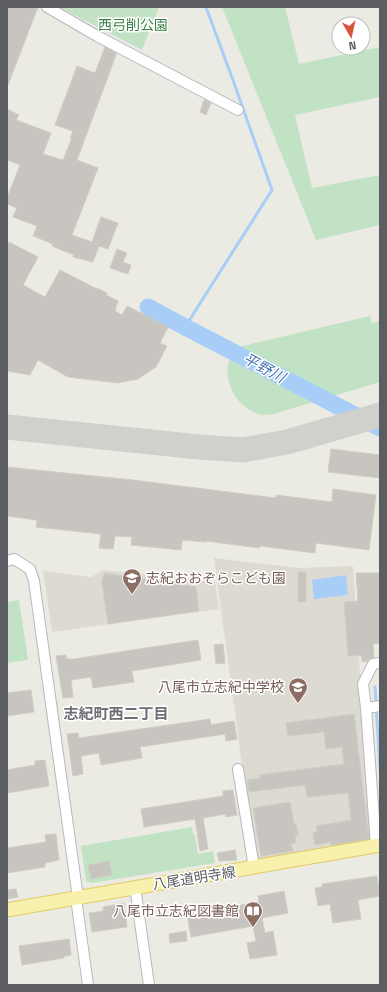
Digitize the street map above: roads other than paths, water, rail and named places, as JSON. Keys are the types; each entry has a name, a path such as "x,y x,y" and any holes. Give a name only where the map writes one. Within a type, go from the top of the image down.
{"main road":[{"name":"八尾道明寺線","path":"7,910 135,887 254,868 378,845"}],"street":[{"path":"46,7 97,36 238,110"},
{"path":"7,561 14,559 30,569 34,581 88,985"},
{"path":"378,845 363,684 373,664 380,663"},
{"path":"366,708 380,706"},
{"path":"238,769 254,868"},
{"path":"135,887 150,985"}],"water":[{"path":"346,575 348,595 314,599 312,580"}],"waterway":[{"path":"185,327 272,190 206,7"},
{"name":"平野川","path":"148,307 380,428"},
{"path":"375,687 380,769"}],"place":[{"name":"志紀おおぞらこども園","path":"132,595"},
{"name":"八尾市立志紀中学校","path":"298,704"},
{"name":"八尾市立志紀図書館","path":"253,928"}],"district":[{"name":"志紀町西二丁目","path":"116,714"}],"park label":[{"name":"西弓削公園","path":"133,25"}]}
